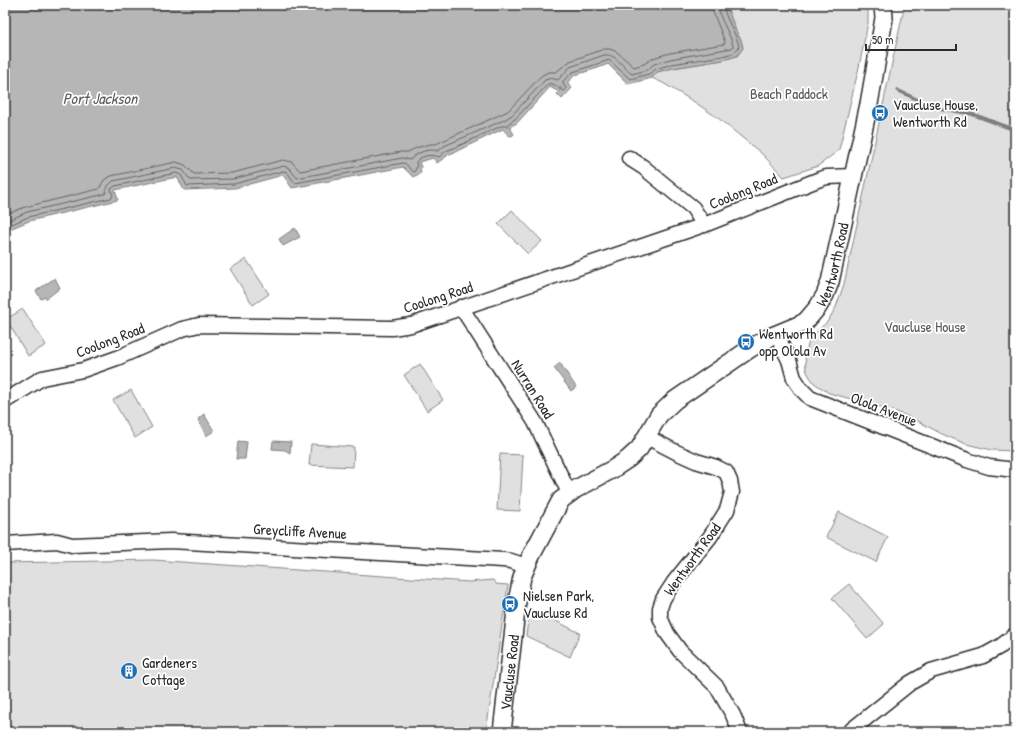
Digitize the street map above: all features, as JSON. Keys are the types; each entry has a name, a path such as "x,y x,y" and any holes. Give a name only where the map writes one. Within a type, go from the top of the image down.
{"street":[{"name":"Wentworth Road","path":"526,566 561,500 569,493 625,462 639,449 660,415 675,400 751,348 779,333 801,324 810,317 826,295 869,104 884,18 884,5"},
{"path":"629,158 643,167 693,208 704,225"},
{"name":"Coolong Road","path":"5,401 42,378 84,370 117,358 190,327 199,325 402,327 412,325 704,225 820,179 827,177 853,176"},
{"name":"Nurran Road","path":"461,308 535,422 569,493"},
{"name":"Olola Avenue","path":"779,333 781,344 789,360 794,378 802,390 810,398 967,460 989,467 1015,470"},
{"name":"Wentworth Road","path":"647,437 696,461 716,467 726,472 730,481 732,492 727,510 710,537 674,582 663,599 660,608 660,617 667,633 680,651 717,687 734,715 740,732"},
{"name":"Greycliffe Avenue","path":"5,544 57,541 72,545"},
{"name":"Greycliffe Avenue","path":"5,552 60,549 72,545 171,541 503,560 526,566"},
{"name":"Vaucluse Road","path":"502,732 517,602 526,566"},
{"path":"849,732 910,683 931,671 983,656 1001,646 1015,635"}],"green space":[{"name":"Beach Paddock","path":"726,5 868,5 868,23 839,150 818,166 784,177 761,153 718,118 663,83 652,78 657,72 737,56 743,48"},
{"name":"Vaucluse House","path":"906,5 982,5 1015,10 1015,451 992,450 966,444 892,410 829,393 814,383 806,369 805,355 809,341 828,321 836,307 844,284 904,8"},
{"path":"512,210 542,241 528,254 498,224"},
{"path":"246,259 269,294 253,305 230,269"},
{"path":"23,309 46,345 28,356 6,319"},
{"path":"420,364 443,400 427,411 404,375"},
{"path":"131,390 152,427 135,438 113,400"},
{"path":"311,444 354,447 353,467 309,465"},
{"path":"500,454 523,455 520,511 497,510"},
{"path":"839,512 888,537 876,562 826,537"},
{"path":"153,560 469,582 493,580 496,584 508,585 486,732 5,732 5,563"},
{"path":"849,584 884,624 867,639 832,598"},
{"path":"529,612 538,612 580,633 570,657 526,636"}],"water":[{"name":"Port Jackson","path":"5,5 726,5 743,48 737,56 657,72 652,78 628,84 608,64 575,75 567,83 572,88 562,99 557,94 562,87 557,91 550,87 517,123 511,126 510,128 514,134 512,136 508,135 503,129 447,155 437,163 433,158 419,162 421,173 413,177 403,167 292,188 283,175 235,188 184,190 177,177 115,190 118,200 29,221 5,231"},
{"path":"295,228 300,237 283,246 279,239"},
{"path":"55,278 60,288 46,299 45,297 41,299 36,291"},
{"path":"560,363 576,387 571,391 554,368"},
{"path":"204,414 214,431 206,436 198,419"},
{"path":"238,441 247,442 245,459 236,459"},
{"path":"273,441 291,442 290,453 285,450 272,449"}],"waterway":[{"path":"897,90 933,107 972,114 1015,130"}],"place":[{"name":"Vaucluse House, Wentworth Rd","path":"880,113"},
{"name":"Wentworth Rd opp Olola Av","path":"746,342"},
{"name":"Nielsen Park, Vaucluse Rd","path":"510,604"},
{"name":"Gardeners Cottage","path":"129,671"}]}
